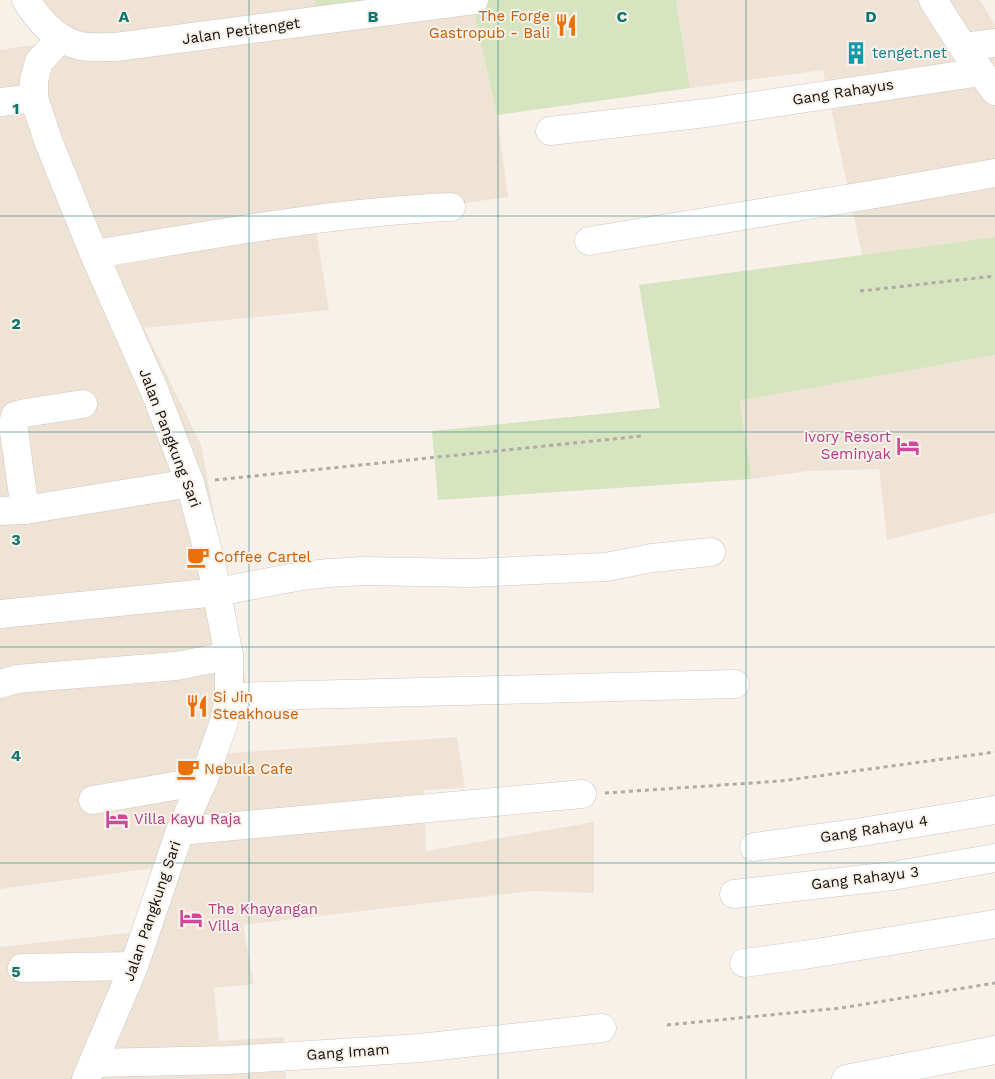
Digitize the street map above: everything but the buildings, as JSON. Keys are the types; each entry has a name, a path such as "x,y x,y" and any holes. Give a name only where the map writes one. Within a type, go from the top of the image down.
{"street":[{"name":"Jalan Petitenget","path":"26,0 37,18 61,38 81,46 116,48 474,0"},
{"path":"933,0 988,82"},
{"name":"Jalan Pangkung Sari","path":"61,38 40,62 34,80 34,98 49,143 94,254 154,392 190,482 204,533 229,656 229,697 224,722 203,781 180,831 134,966 90,1071"},
{"path":"963,47 995,43"},
{"name":"Gang Rahayus","path":"550,131 988,82"},
{"path":"0,102 34,98"},
{"path":"589,241 995,173"},
{"path":"94,254 300,221 402,209 451,207"},
{"path":"83,404 8,417 13,424 12,511 190,482"},
{"path":"0,614 217,592 301,576 329,573 364,571 470,573 606,567 652,558 711,552"},
{"path":"0,684 17,678 176,666 229,656"},
{"path":"229,697 735,684"},
{"path":"93,800 203,781"},
{"path":"180,831 582,794"},
{"name":"Gang Rahayu 4","path":"754,847 862,832 995,810"},
{"name":"Gang Rahayu 3","path":"734,894 892,876 995,858"},
{"path":"744,963 995,924"},
{"path":"22,968 134,966"},
{"name":"Gang Imam","path":"90,1071 420,1048 602,1028"},
{"path":"846,1079 995,1050"}],"path":[{"path":"860,291 995,276"},
{"path":"190,482 642,436"},
{"path":"582,794 781,781 995,752"},
{"path":"668,1025 841,1008 995,983"}],"shaded area":[{"path":"40,0 315,0 316,8 471,0 497,115 508,197 315,224 329,310 144,328 201,445 246,681 219,754 457,737 465,788 424,790 426,851 594,822 594,893 532,891 243,925 254,984 214,988 219,1041 284,1037 286,1079 0,1079 0,947 137,932 162,867 0,889 0,50 54,42"},
{"path":"676,0 980,0 995,25 995,237 862,255 823,70 690,88"},
{"path":"995,355 995,513 887,540 879,469 808,471 752,479 738,401"}],"green space":[{"path":"315,0 383,0 316,9"},
{"path":"471,0 676,0 690,88 497,115"},
{"path":"995,237 995,355 739,401 752,479 438,500 432,431 660,408 639,285"}],"place":[{"name":"The Forge Gastropub - Bali","path":"566,25"},
{"name":"tenget.net","path":"856,53"},
{"name":"Ivory Resort Seminyak","path":"908,446"},
{"name":"Coffee Cartel","path":"198,557"},
{"name":"Si Jin Steakhouse","path":"197,706"},
{"name":"Nebula Cafe","path":"188,769"},
{"name":"Villa Kayu Raja","path":"117,819"},
{"name":"The Khayangan Villa","path":"191,918"}]}
